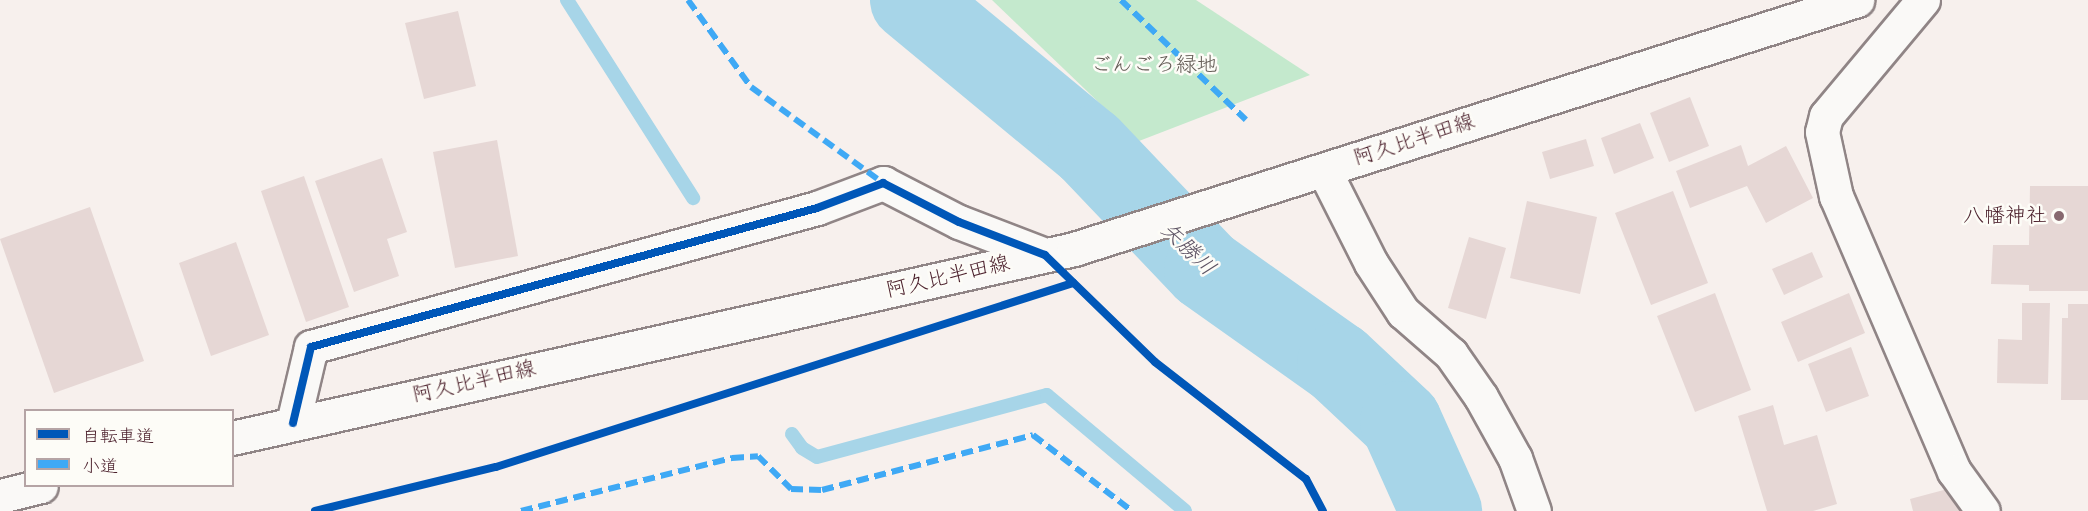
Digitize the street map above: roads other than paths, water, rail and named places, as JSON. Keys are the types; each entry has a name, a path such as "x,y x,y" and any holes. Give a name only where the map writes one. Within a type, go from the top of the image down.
{"street":[{"name":"阿久比半田線","path":"234,438 1059,252 1857,0"},
{"path":"1923,0 1826,116 1822,132 1836,196 1954,471 1983,511"},
{"path":"1324,170 1371,264 1403,312 1451,354 1481,397 1515,458 1534,511"},
{"path":"294,423 311,347 817,208 883,183 958,222 1059,252"},
{"path":"0,496 37,487"}],"waterway":[{"path":"567,0 693,198"},
{"name":"矢勝川","path":"911,0 1089,147 1205,269 1338,363 1401,422 1441,511"},
{"path":"792,434 802,448 817,457 1047,395 1185,511"}],"place":[{"name":"八幡神社","path":"2059,216"}],"park label":[{"name":"ごんごろ緑地","path":"1154,65"}]}
